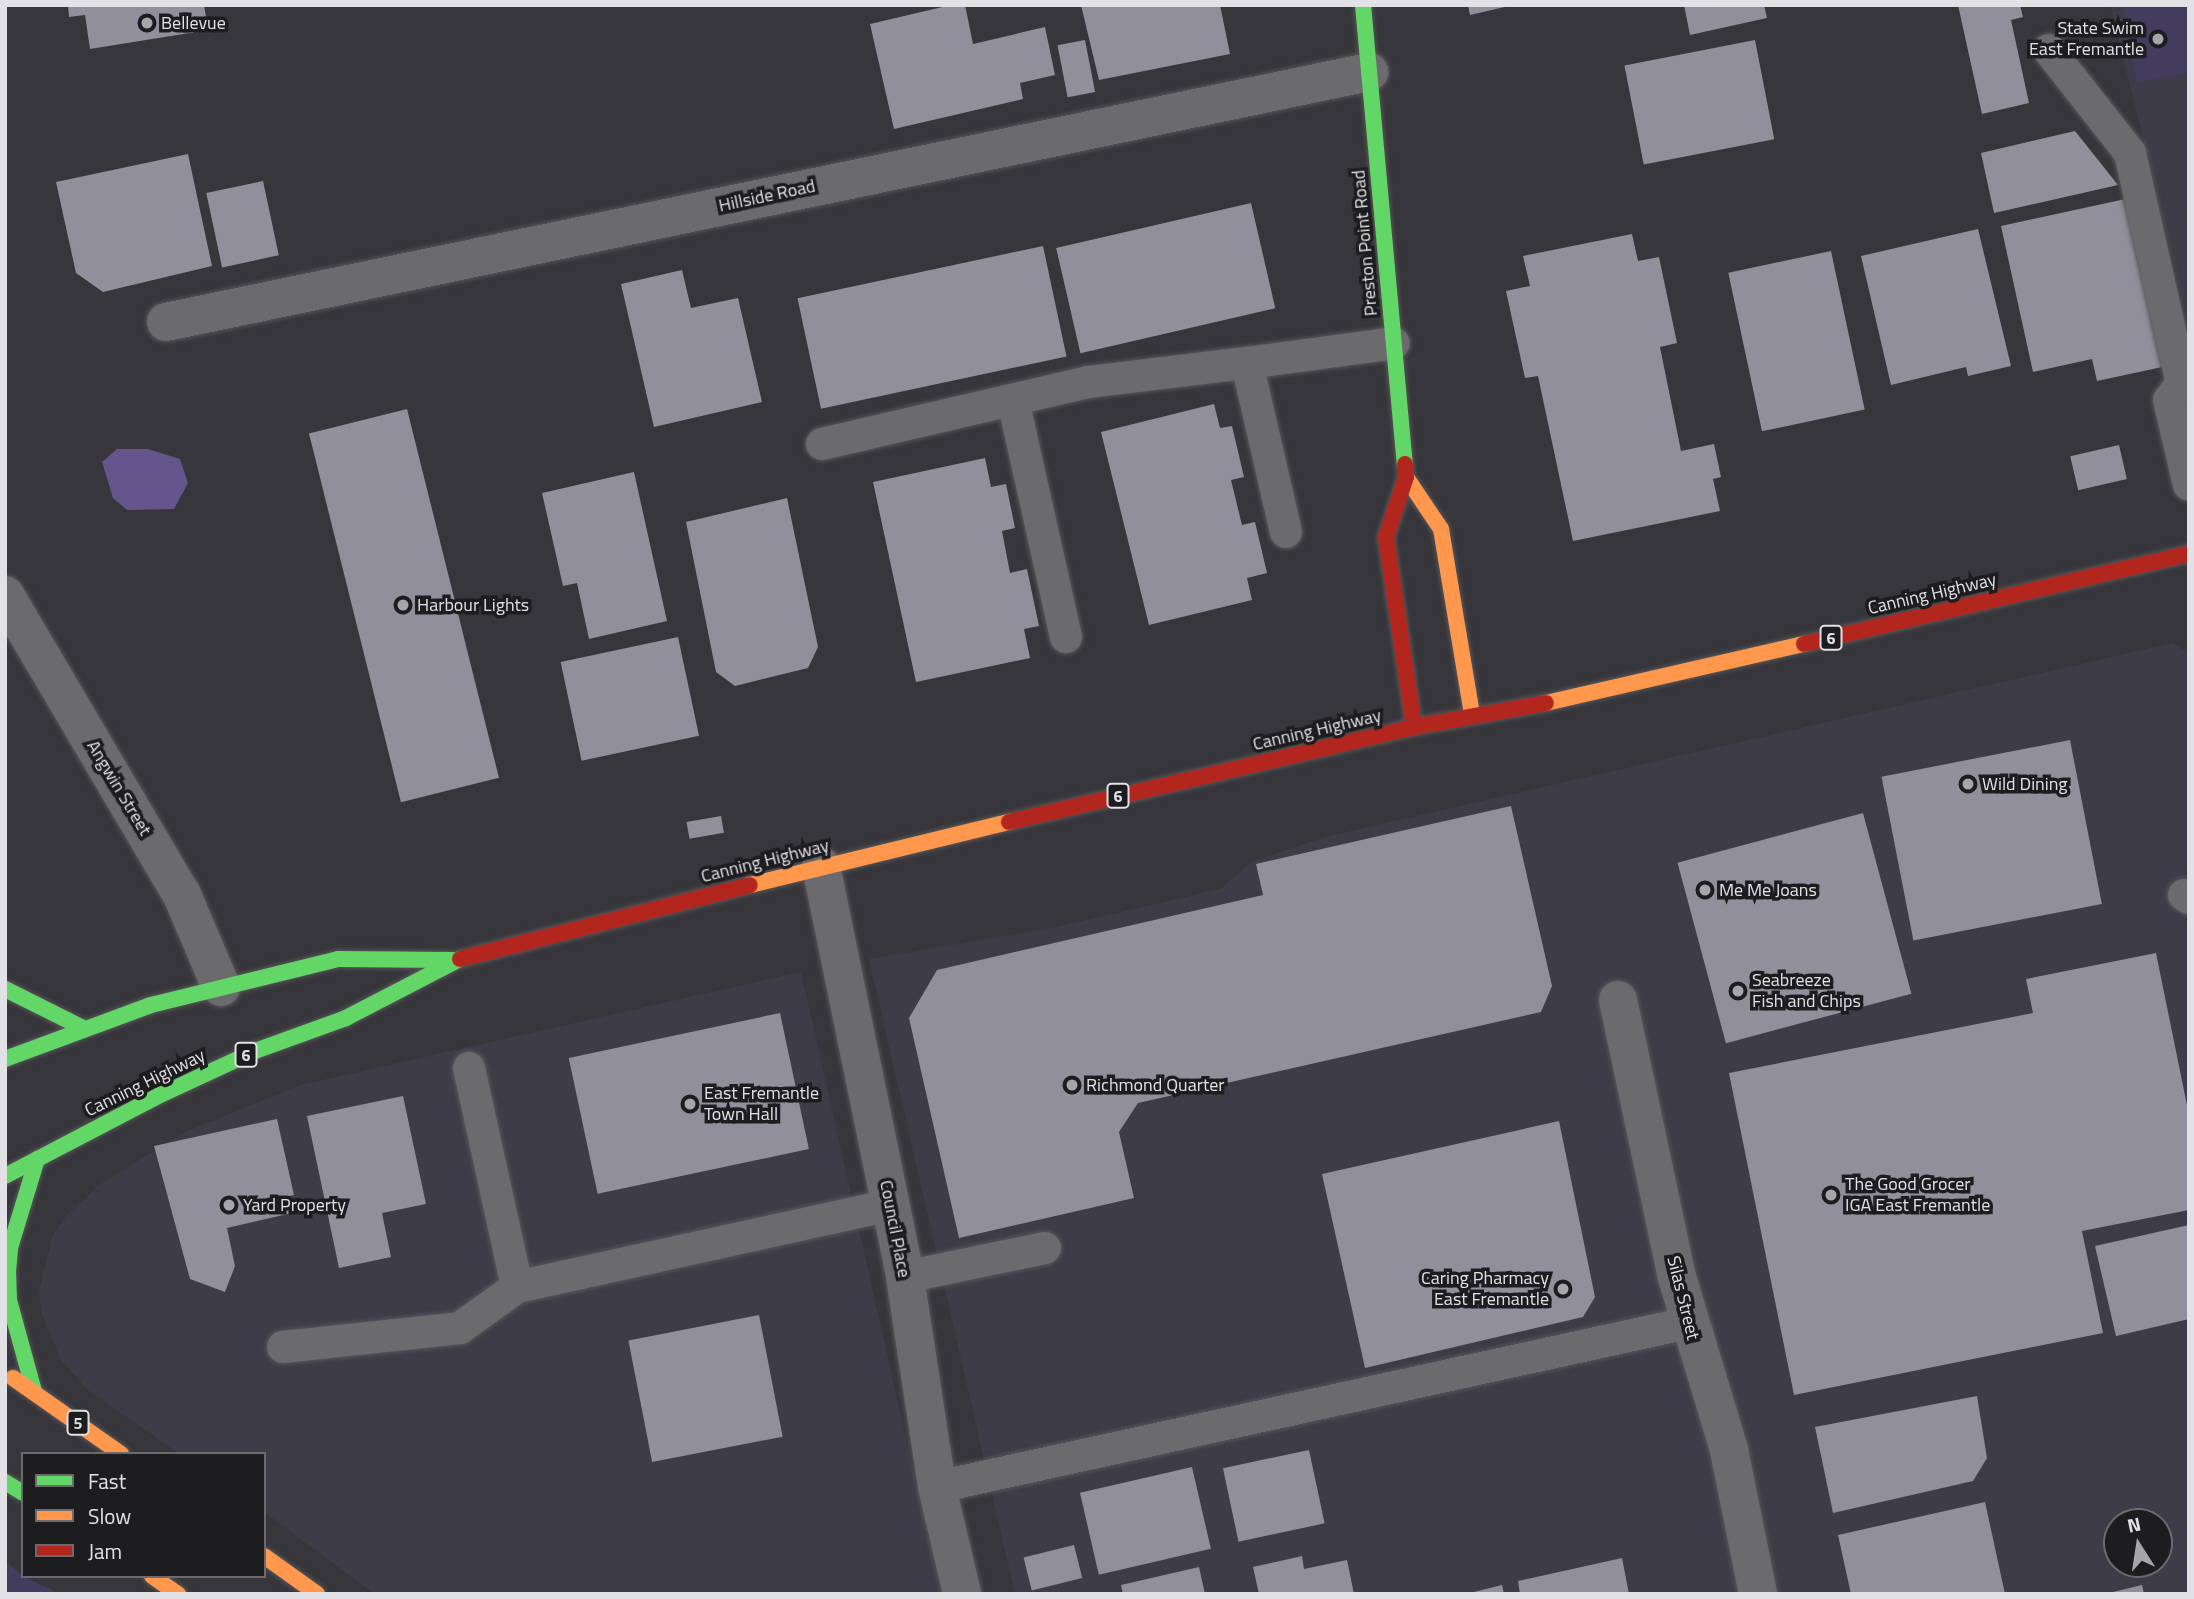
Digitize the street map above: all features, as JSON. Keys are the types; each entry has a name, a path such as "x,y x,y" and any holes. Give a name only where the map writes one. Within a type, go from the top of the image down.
{"main road":[{"name":"Preston Point Road","path":"1363,5 1406,477 1386,537 1415,727"},
{"name":"Preston Point Road","path":"1406,477 1441,529 1472,715"},
{"name":"Canning Highway","path":"5,1176 158,1096 256,1051 346,1018 457,960 821,866 1415,727 1577,697 2189,554"},
{"name":"Canning Highway","path":"5,1059 83,1028 221,987 338,959 457,960"},
{"path":"5,989 83,1028"},
{"path":"34,1391 9,1300 8,1272 10,1248 37,1159"},
{"name":"5","path":"5,1373 118,1452"},
{"path":"5,1482 21,1492"},
{"path":"266,1557 317,1594"},
{"path":"155,1578 178,1594"}],"street":[{"name":"Hillside Road","path":"166,322 1369,72"},
{"name":"Angwin Street","path":"5,595 182,894 221,987"},
{"name":"Council Place","path":"821,866 891,1205 937,1487 962,1594"},
{"name":"Silas Street","path":"1618,1000 1688,1323 1728,1450 1758,1594"}],"lane":[{"path":"2049,50 2130,153 2182,383 2169,400 2189,485"},
{"path":"822,444 1090,383 1394,343"},
{"path":"1247,363 1286,532"},
{"path":"1013,400 1066,637"},
{"path":"469,1068 517,1287"},
{"path":"282,1347 460,1328 517,1287 891,1205"},
{"path":"905,1278 1045,1248"},
{"path":"937,1487 1688,1323"}],"shaded area":[{"path":"2110,5 2189,5 2189,323"},
{"name":"State Swim East Fremantle","path":"2121,5 2189,5 2189,72 2137,83"},
{"path":"117,449 148,449 180,459 188,483 174,509 127,510 113,498 102,462"},
{"path":"2173,643 2189,654 2189,1594 1015,1594 869,959 1052,928 1220,889 1253,861 1329,836"},
{"path":"801,972 941,1594 375,1594 266,1513 266,1452 177,1452 89,1391 61,1360 42,1314 39,1291 53,1235 66,1216 99,1185 183,1133 300,1085"},
{"path":"5,1561 21,1574 21,1578 27,1578 60,1594 5,1594"}],"building":[{"name":"Bellevue","path":"68,5 204,5 208,30 90,49 85,15 69,17"},
{"path":"951,5 965,5 973,44 1045,27 1055,75 1020,83 1023,99 894,129 870,24"},
{"path":"1081,5 1220,5 1230,54 1099,80"},
{"path":"1468,5 1508,5 1509,6 1470,15"},
{"path":"1684,5 1764,5 1767,18 1690,35"},
{"path":"1958,5 2020,5 2023,17 2011,20 2029,103 1982,114"},
{"path":"1085,40 1095,92 1068,97 1058,45"},
{"path":"1755,40 1774,139 1644,165 1624,65"},
{"path":"2075,131 2118,185 1994,213 1981,153"},
{"path":"188,154 212,266 103,292 76,273 56,182"},
{"path":"263,181 279,255 222,267 206,193"},
{"path":"2130,198 2167,366 2097,381 2092,359 2033,372 2001,226"},
{"path":"1251,203 1275,308 1080,353 1056,248"},
{"path":"1978,229 2011,366 1968,376 1966,367 1891,385 1861,256"},
{"path":"1632,234 1638,261 1659,257 1677,343 1660,347 1681,451 1714,444 1721,477 1713,479 1720,511 1573,541 1538,376 1525,378 1506,291 1530,286 1523,256"},
{"path":"1043,246 1066,357 821,409 797,298"},
{"path":"1831,251 1865,409 1762,431 1728,273"},
{"path":"682,270 691,308 738,298 762,402 654,427 621,284"},
{"path":"1214,404 1220,428 1232,426 1244,477 1231,480 1242,525 1255,522 1267,573 1247,578 1252,600 1149,625 1101,432"},
{"name":"Harbour Lights","path":"407,409 499,778 401,802 309,433"},
{"path":"2119,445 2127,479 2078,490 2070,456"},
{"path":"985,458 991,487 1006,484 1015,528 1002,531 1010,573 1027,569 1039,626 1024,629 1030,658 916,682 873,482"},
{"path":"634,472 667,621 589,639 577,583 563,586 542,493"},
{"path":"787,498 818,647 808,668 735,686 716,672 686,522"},
{"path":"678,637 699,736 582,761 561,662"},
{"path":"2070,740 2102,904 1913,941 1882,777"},
{"name":"Richmond Quarter","path":"1511,806 1552,986 1541,1012 1138,1103 1119,1132 1134,1198 959,1238 909,1018 937,970 1263,895 1256,864"},
{"path":"1863,813 1911,994 1726,1043 1678,863"},
{"path":"721,816 724,833 689,839 687,822"},
{"path":"2156,953 2189,1115 2189,1210 2082,1231 2103,1333 1794,1395 1729,1073 2033,1013 2026,979"},
{"name":"East Fremantle Town Hall","path":"780,1013 809,1149 598,1194 569,1058"},
{"path":"403,1096 426,1204 382,1213 391,1257 339,1268 307,1116"},
{"name":"Yard Property","path":"277,1119 294,1195 289,1196 292,1213 227,1228 235,1266 225,1292 190,1279 154,1146"},
{"path":"1559,1121 1595,1297 1583,1317 1365,1368 1322,1174"},
{"path":"2189,1225 2189,1319 2116,1336 2095,1246"},
{"path":"759,1315 783,1437 652,1462 628,1340"},
{"path":"1977,1396 1987,1458 1973,1481 1833,1513 1815,1427"},
{"path":"1309,1450 1325,1523 1239,1542 1223,1468"},
{"path":"1192,1467 1211,1549 1099,1575 1080,1493"},
{"path":"1985,1502 2005,1594 1851,1594 1838,1535"},
{"path":"1074,1545 1082,1578 1032,1591 1024,1558"},
{"path":"1302,1556 1304,1569 1347,1560 1354,1594 1259,1594 1253,1567"},
{"path":"1622,1558 1629,1594 1520,1594 1518,1581"},
{"path":"1199,1567 1205,1594 1123,1594 1121,1585"},
{"path":"1502,1585 1504,1594 1470,1594 1470,1593"},
{"path":"2142,1585 2144,1594 2109,1594 2109,1593"}],"traffic: fast":[{"path":"1363,5 1405,464"},
{"path":"5,1059 151,1005 338,959 452,960"},
{"path":"5,1176 158,1096 255,1051 346,1018 460,959"},
{"path":"5,989 83,1028"},
{"path":"34,1391 9,1300 8,1272 10,1248 37,1159"},
{"path":"5,1482 21,1492"}],"traffic: slow":[{"path":"1406,477 1441,529 1472,715"},
{"path":"1546,703 1804,644"},
{"path":"750,885 1009,822"},
{"path":"13,1378 118,1452"},
{"path":"266,1557 317,1594"},
{"path":"155,1578 178,1594"}],"traffic: jam":[{"path":"1405,464 1406,477 1386,537 1414,727"},
{"path":"1804,644 2189,554"},
{"path":"1009,822 1414,727 1546,703"},
{"path":"460,959 750,885"}],"place":[{"name":"Bellevue","path":"147,23"},
{"name":"State Swim East Fremantle","path":"2158,39"},
{"name":"Harbour Lights","path":"403,605"},
{"name":"Wild Dining","path":"1968,784"},
{"name":"Me Me Joans","path":"1705,890"},
{"name":"Seabreeze Fish and Chips","path":"1738,991"},
{"name":"Richmond Quarter","path":"1072,1085"},
{"name":"East Fremantle Town Hall","path":"690,1104"},
{"name":"The Good Grocer IGA East Fremantle","path":"1831,1195"},
{"name":"Yard Property","path":"229,1205"},
{"name":"Caring Pharmacy East Fremantle","path":"1563,1289"}]}
